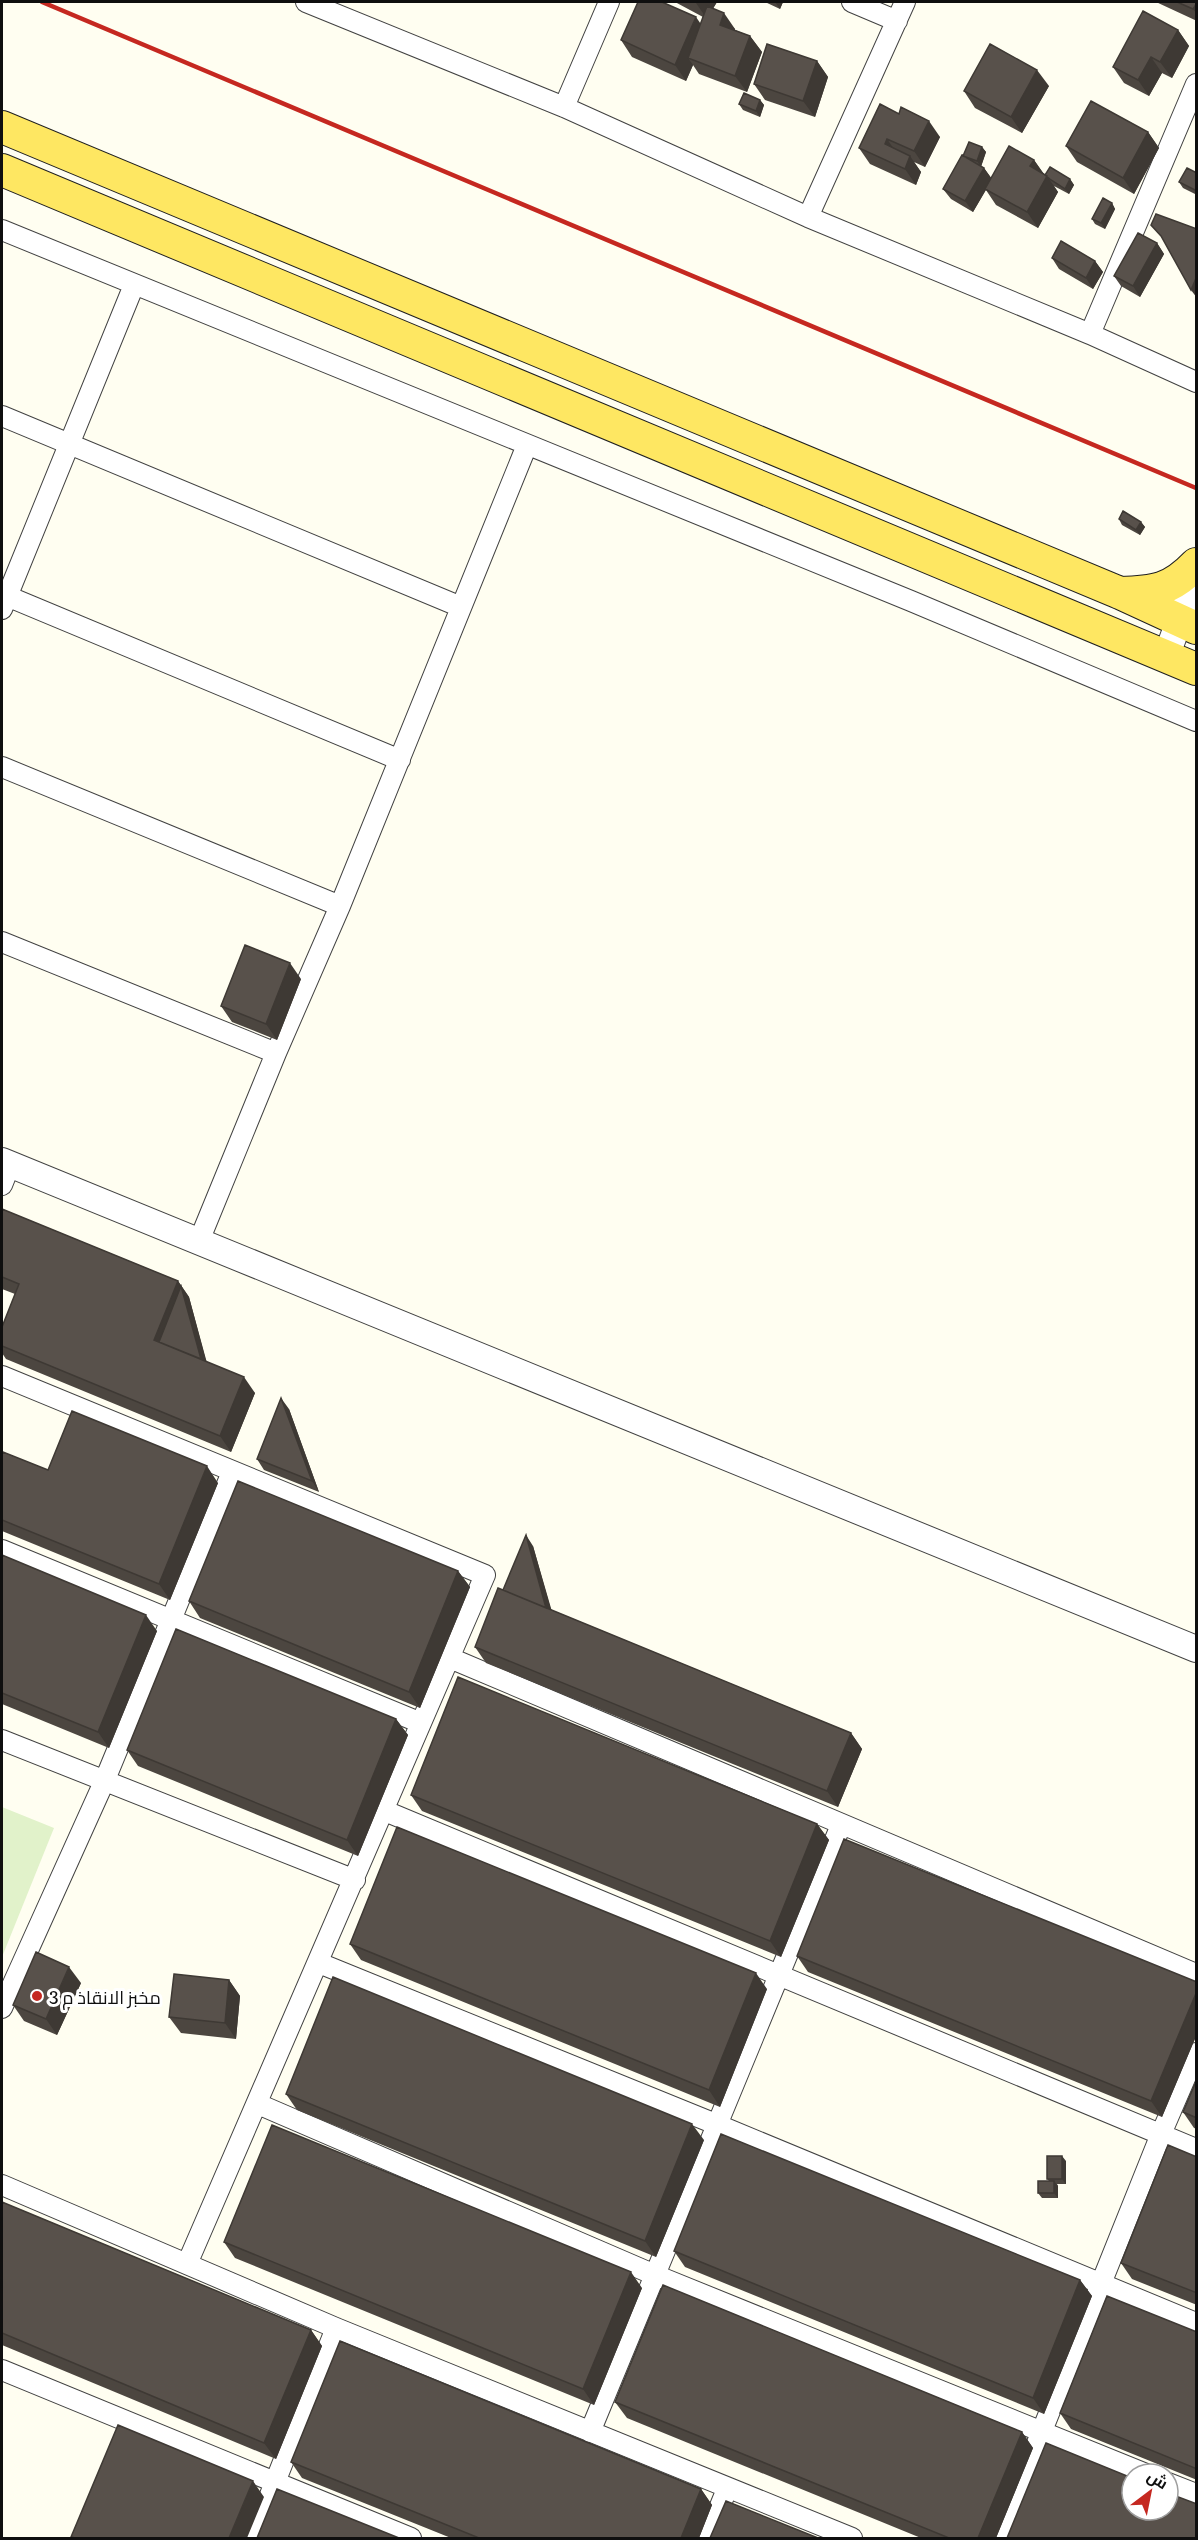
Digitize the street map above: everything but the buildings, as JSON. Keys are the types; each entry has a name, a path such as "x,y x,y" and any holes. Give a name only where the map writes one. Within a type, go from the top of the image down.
{"main road":[{"path":"2,127 1120,593 1188,624"},
{"path":"2,170 1196,668"},
{"path":"1120,593 1153,592 1182,579 1197,564"}],"street":[{"path":"306,2 564,107 808,217 1090,334 1197,382"},
{"path":"564,107 609,2"},
{"path":"852,2 897,21"},
{"path":"808,217 905,2"},
{"path":"1090,334 1197,84"},
{"path":"2,230 911,601 1197,721"},
{"path":"134,285 3,600 400,760"},
{"path":"2,416 461,607"},
{"path":"200,1241 276,1053 400,760 527,445"},
{"path":"1166,657 1188,624 1197,575"},
{"path":"2,767 340,906"},
{"path":"2,942 276,1053"},
{"path":"4,1170 200,1241 1197,1649"},
{"path":"2,1376 485,1575 385,1811 187,2264"},
{"path":"2,2008 104,1782 232,1472"},
{"path":"2,1550 421,1723"},
{"path":"450,1658 1197,1974"},
{"path":"2,1740 355,1880"},
{"path":"385,1811 1197,2149"},
{"path":"590,2432 841,1825"},
{"path":"318,1963 1197,2323"},
{"path":"999,2538 1161,2134 1197,2052"},
{"path":"258,2104 655,2275 1120,2464"},
{"path":"2,2184 336,2328 852,2538"},
{"path":"253,2538 336,2328"},
{"path":"2,2370 411,2538"},
{"path":"1180,2488 1197,2494"},
{"path":"707,2538 727,2489"}],"green space":[{"path":"2,1807 54,1828 2,1957"}],"railway":[{"path":"42,2 1196,488"}],"place":[{"name":"مخبز الانقاذ م 3","path":"37,1996"}]}
